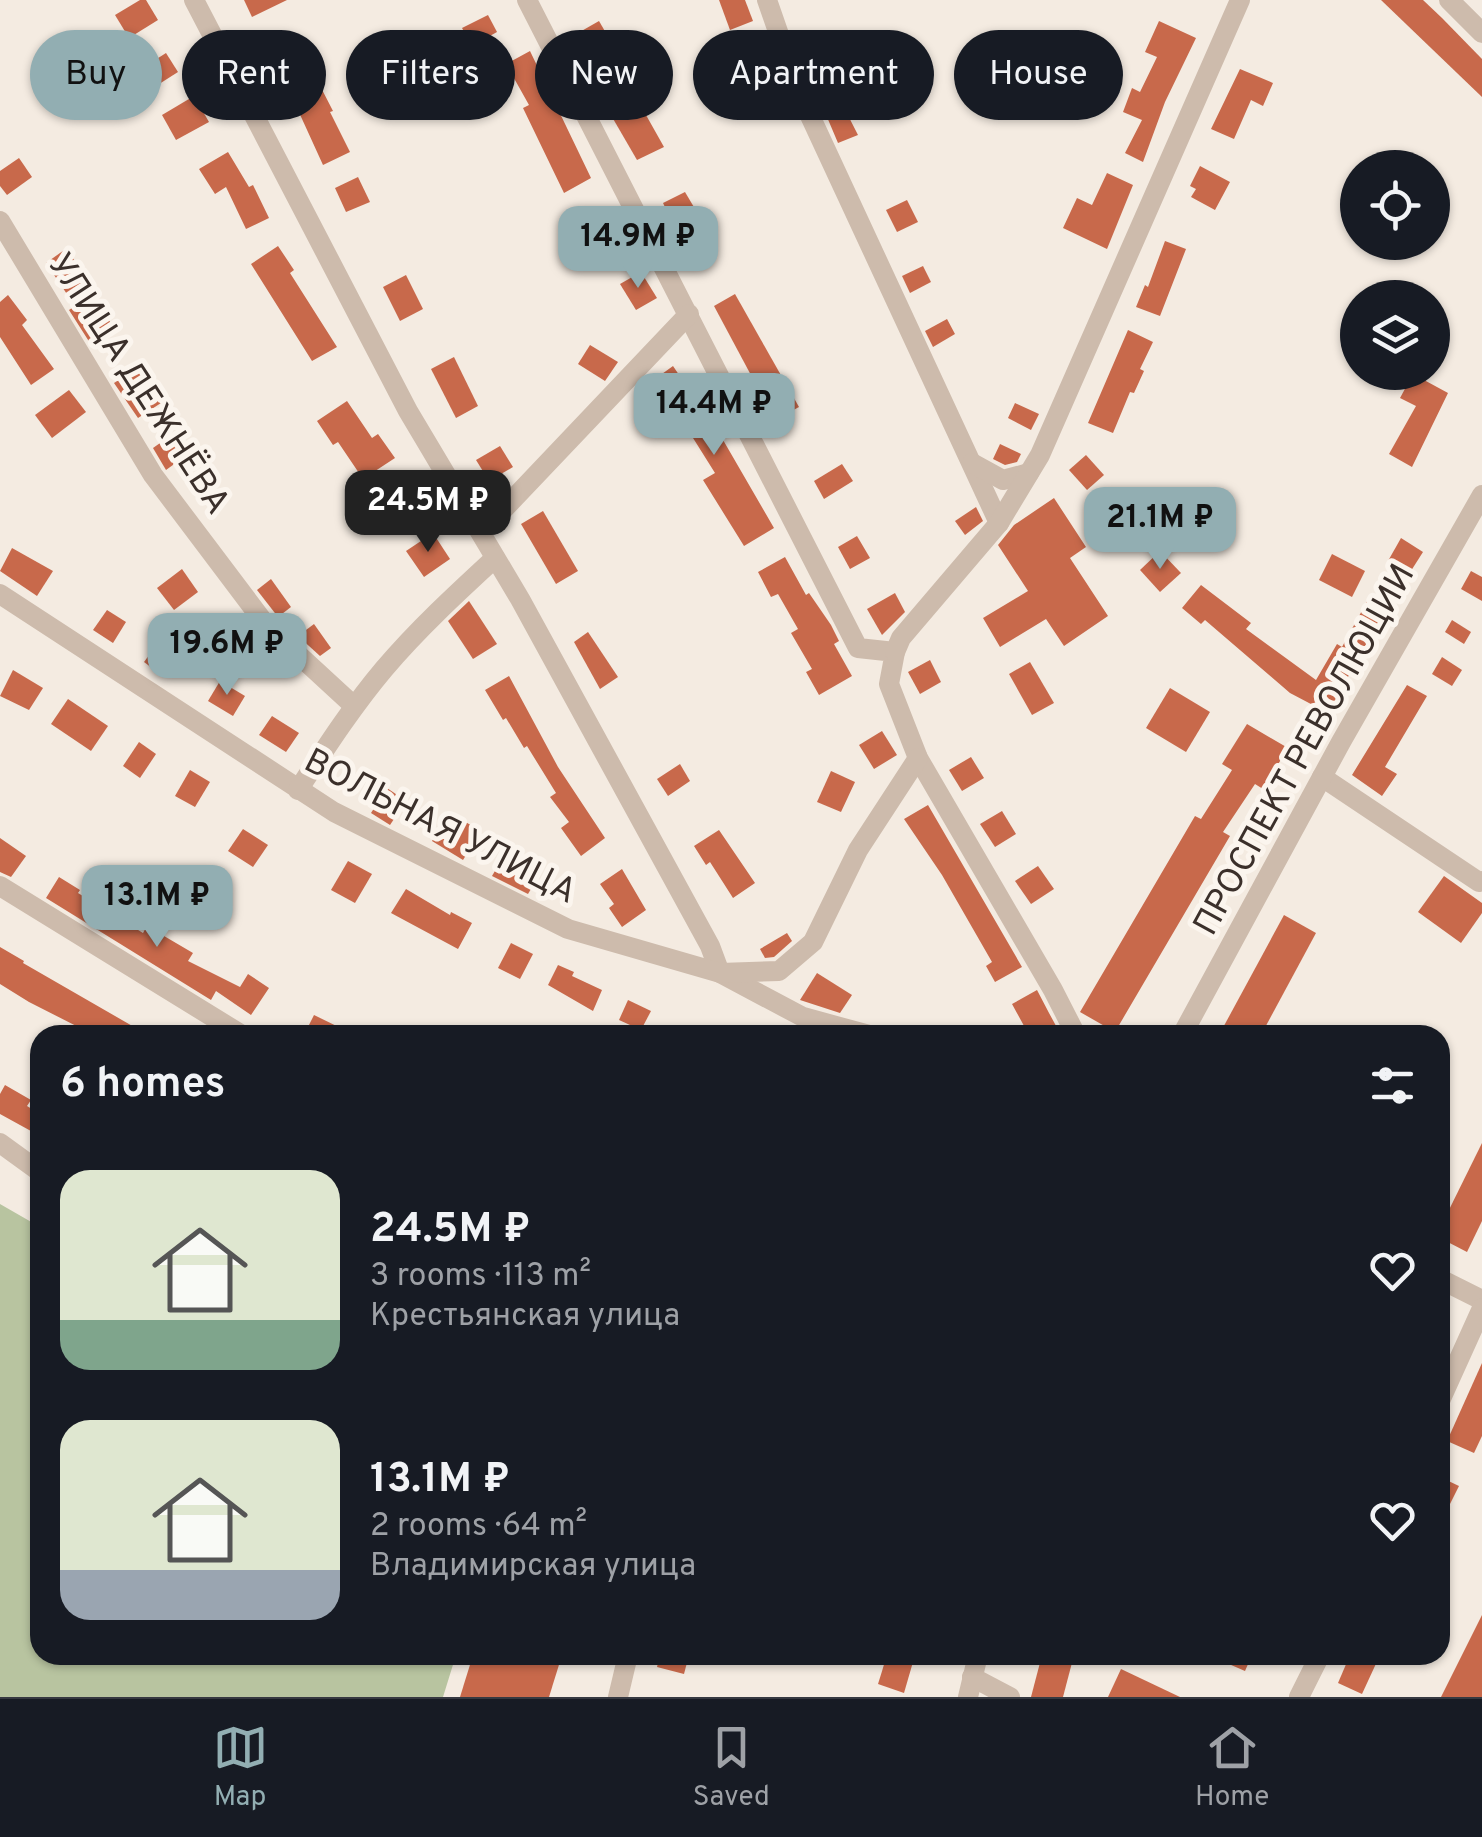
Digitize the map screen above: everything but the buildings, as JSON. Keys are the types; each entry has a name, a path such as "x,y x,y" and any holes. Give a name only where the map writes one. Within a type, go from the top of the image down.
{"street":[{"path":"194,0 408,411 600,742 710,946 720,973 803,1016 834,1025"},
{"path":"527,0 858,648 895,652"},
{"path":"768,0 798,92 999,523"},
{"path":"1071,1025 918,758 889,684 901,638 999,523 1040,455 1240,0"},
{"path":"1449,0 1482,33"},
{"name":"УЛИЦА ДЕЖНЁВА","path":"0,221 153,476 266,625 354,706"},
{"path":"481,533 689,314"},
{"path":"971,462 1004,480 1029,473"},
{"name":"ПРОСПЕКТ РЕВОЛЮЦИИ","path":"1187,1025 1322,778 1480,505"},
{"path":"298,790 354,706 425,624 495,558"},
{"name":"ВОЛЬНАЯ УЛИЦА","path":"0,594 334,812 568,928 720,973"},
{"path":"720,973 779,971 813,942 858,850 918,758"},
{"path":"1322,778 1482,881"},
{"path":"0,886 228,1025"},
{"path":"0,1143 30,1165"},
{"path":"1450,1284 1482,1300"},
{"path":"1450,1379 1482,1308"},
{"path":"618,1697 626,1665"},
{"path":"1298,1697 1315,1665"},
{"path":"970,1687 1010,1697"}],"green space":[{"path":"0,1204 30,1221 30,1665 453,1665 443,1697 0,1697"}]}
